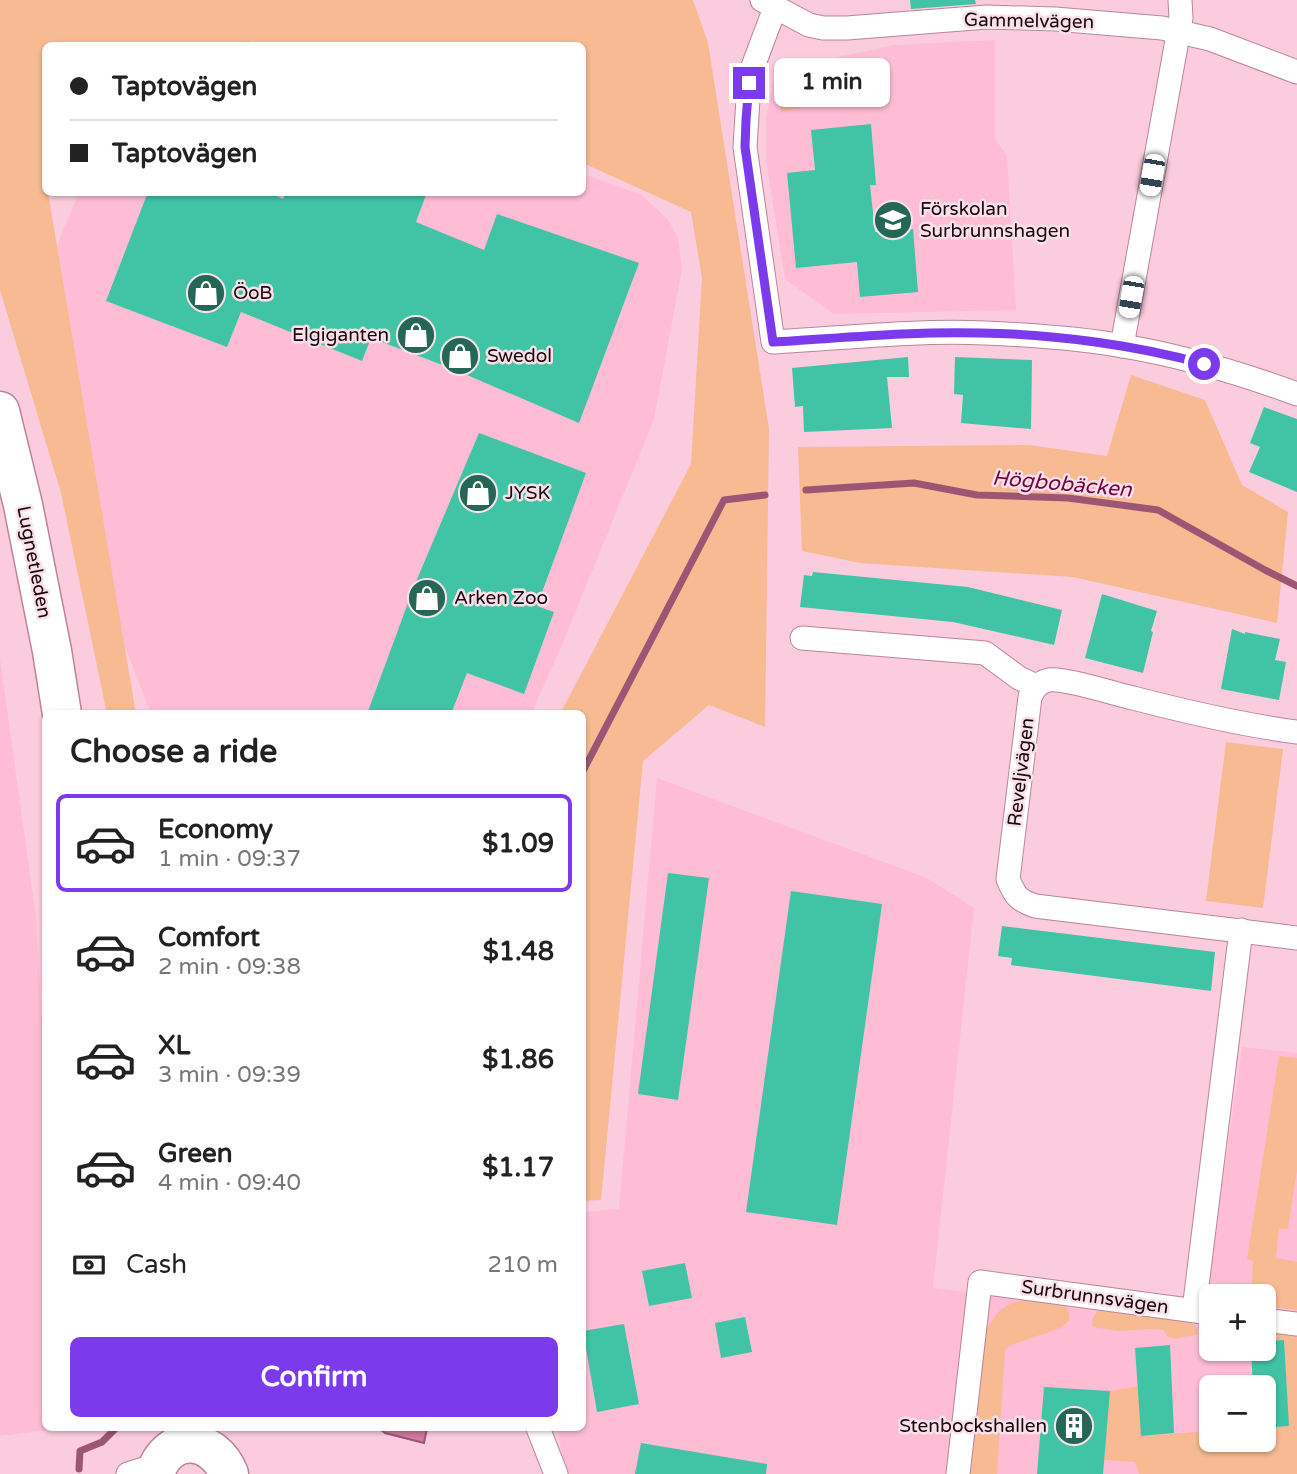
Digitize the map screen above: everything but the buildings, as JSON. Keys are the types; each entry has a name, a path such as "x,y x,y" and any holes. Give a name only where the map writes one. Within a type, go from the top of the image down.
{"highway":[{"name":"Lugnetleden","path":"0,411 23,505 61,710"},
{"path":"155,1459 175,1448 190,1444 202,1445 224,1459"}],"street":[{"path":"1122,346 1181,10 1180,0"},
{"path":"768,4 748,89 745,147 773,342 918,333 983,332 1047,337 1122,346 1186,359 1297,394"},
{"name":"Gammelvägen","path":"768,4 809,25 823,28 987,17 1055,19 1177,30 1210,39 1297,72"},
{"path":"803,638 985,653 1019,678 1036,686 1052,679 1247,724 1297,732"},
{"name":"Reveljvägen","path":"1036,686 1030,697 1008,879 1018,898 1035,906 1297,938"},
{"path":"1206,1284 1241,930"},
{"name":"Surbrunnsvägen","path":"958,1474 980,1282 1199,1311"},
{"path":"1276,1321 1297,1324"},
{"path":"539,1431 556,1474"}],"shaded area":[{"path":"0,0 693,0 708,43 769,429 765,727 709,705 643,761 601,1200 586,1201 586,710 562,710 691,464 702,278 691,212 586,164 586,42 42,42 42,196 49,196 135,710 106,710 61,493 0,290"},
{"name":"Förskolan Surbrunnshagen","path":"995,40 995,139 1007,156 1016,310 834,314 785,279 766,160 766,119 775,71 894,45"},
{"path":"861,60 866,92 781,112 779,77"},
{"path":"586,175 642,195 669,221 678,238 682,269 654,419 533,710 149,710 102,587 49,278 61,235 78,196 586,196"},
{"path":"1131,375 1205,400 1242,485 1288,512 1277,623 1073,577 860,563 802,551 798,447 1029,445 1107,456"},
{"path":"0,659 36,917 42,1025 42,1431 0,1436"},
{"path":"1226,742 1283,749 1263,908 1206,901"},
{"path":"657,778 927,878 974,908 933,1288 1199,1321 1199,1361 1276,1361 1276,1284 1208,1284 1242,1047 1297,1053 1297,1474 564,1474 558,1431 586,1431 586,1212 619,1209"},
{"path":"1279,1056 1297,1058 1297,1170 1288,1229 1279,1229 1276,1258 1297,1262 1297,1310 1276,1307 1276,1284 1232,1284 1252,1283 1253,1261 1247,1259"},
{"path":"1026,1299 1062,1304 1067,1308 1069,1321 1060,1328 1009,1346 1005,1351 997,1474 970,1474 980,1353 986,1329 1000,1310"},
{"path":"1103,1308 1184,1319 1195,1326 1198,1334 1175,1339 1167,1336 1164,1330 1118,1331 1093,1327 1094,1316"},
{"path":"1276,1332 1297,1335 1297,1474 1139,1474 1135,1462 1104,1460 1110,1391 1138,1386 1141,1436 1199,1432 1199,1452 1276,1452 1276,1427 1289,1426 1284,1340 1276,1340"},
{"path":"383,1431 426,1431 424,1443"}],"waterway":[{"name":"Högbobäcken","path":"806,490 914,483 977,495 1068,498 1158,510 1297,586"},
{"name":"Högbobäcken","path":"586,765 724,500 765,495"},
{"name":"Högbobäcken","path":"79,1469 80,1451 102,1442 113,1431"}],"place":[{"name":"Förskolan Surbrunnshagen","path":"893,220"},
{"name":"ÖoB","path":"206,293"},
{"name":"Elgiganten","path":"416,335"},
{"name":"Swedol","path":"460,356"},
{"name":"JYSK","path":"478,493"},
{"name":"Arken Zoo","path":"427,598"},
{"name":"Stenbockshallen","path":"1074,1426"}],"route":[{"path":"749,83 745,147 773,342 983,332 1122,346 1204,364"}]}
